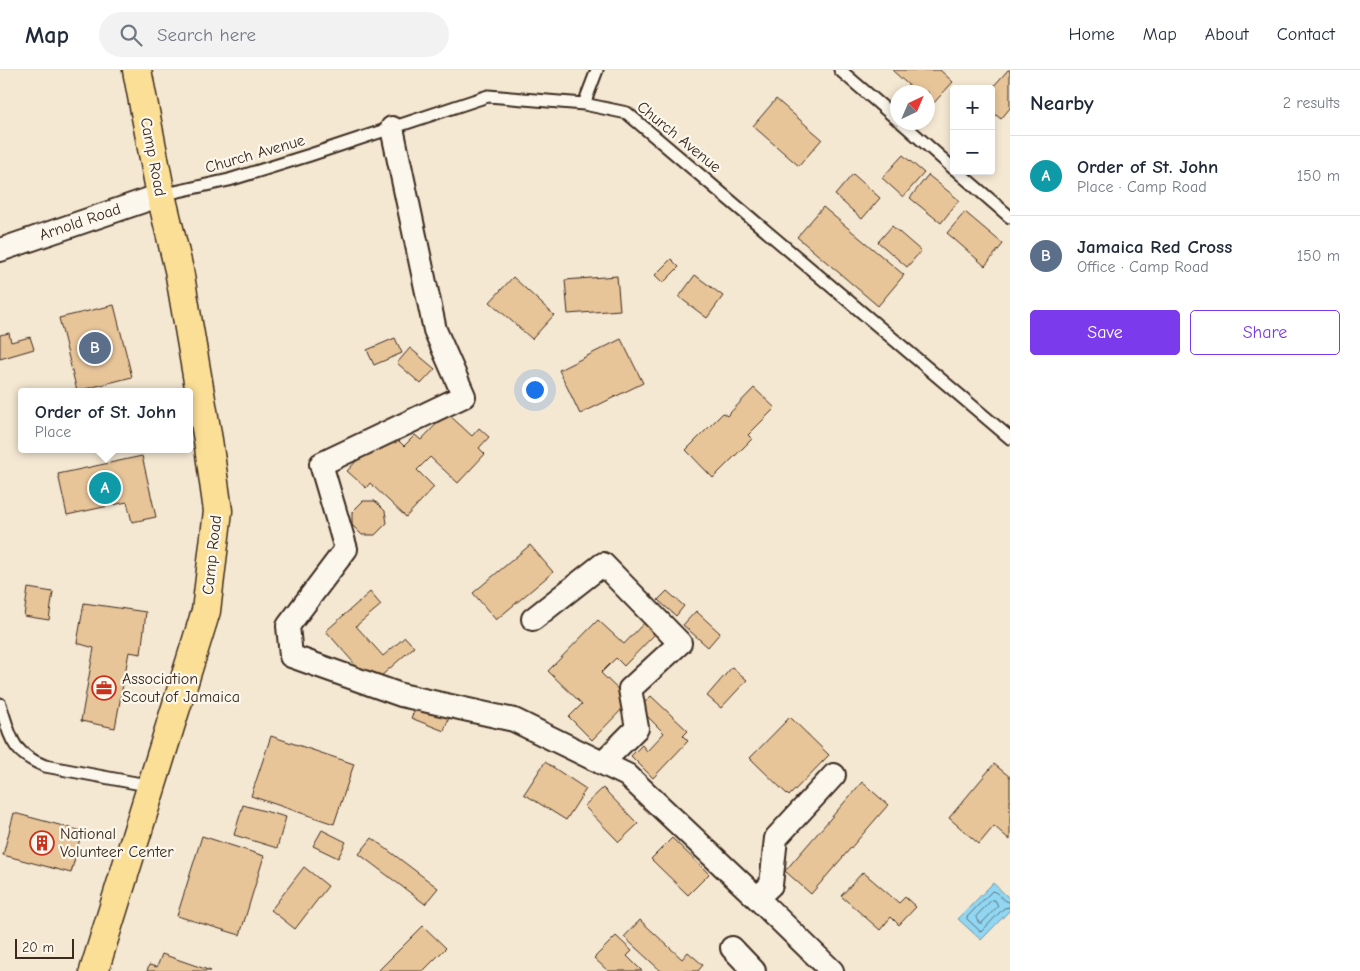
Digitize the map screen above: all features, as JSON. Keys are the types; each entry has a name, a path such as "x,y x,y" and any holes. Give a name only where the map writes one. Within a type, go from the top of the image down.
{"main road":[{"name":"Camp Road","path":"94,971 206,611 218,511 179,270 161,195 137,70"}],"street":[{"path":"392,128 435,330 464,396 321,464 346,549 288,626 291,656 401,695 514,720 627,776 757,898 823,968"},
{"name":"Arnold Road","path":"0,250 161,195"},
{"path":"532,619 603,564 680,643 630,689 636,728 602,763"},
{"path":"757,898 771,885 776,838 834,775"},
{"path":"732,948 754,971"}],"lane":[{"path":"584,104 597,70"},
{"path":"840,70 890,113"},
{"name":"Church Avenue","path":"161,195 229,180 488,96 584,104 627,113 1010,438"},
{"path":"910,130 950,165"},
{"path":"962,175 1010,217"},
{"path":"0,704 15,747 29,760 45,766 152,786"}],"water":[{"path":"993,883 1010,899 1010,910 981,940 958,919"}],"building":[{"path":"892,70 940,70 953,82 935,102 935,85 908,85"},
{"path":"1010,70 1010,108 1001,119 995,114 995,85"},
{"path":"776,99 822,139 799,166 753,126"},
{"path":"903,155 924,173 903,197 882,178"},
{"path":"853,174 880,198 862,219 835,195"},
{"path":"928,175 959,200 941,223 910,198"},
{"path":"823,207 904,275 878,306 797,237"},
{"path":"965,212 1003,244 985,266 947,233"},
{"path":"892,226 921,251 907,267 878,242"},
{"path":"671,259 679,267 663,283 655,275"},
{"path":"695,275 723,296 707,318 679,297"},
{"path":"617,276 620,310 568,314 565,280"},
{"path":"513,277 554,315 532,339 490,302"},
{"path":"114,305 132,377 89,388 76,388 59,318"},
{"path":"9,333 11,342 30,337 34,349 0,359 0,335"},
{"path":"395,338 402,353 374,365 367,350"},
{"path":"621,339 643,383 580,414 559,370"},
{"path":"410,348 435,369 421,384 397,363"},
{"path":"754,388 775,408 748,435 752,439 713,478 686,450 723,413 727,416"},
{"path":"447,413 472,436 479,428 489,437 479,448 485,454 458,483 430,457 417,470 434,487 406,517 370,483 366,488 347,471 373,443 381,449 394,436 404,446 415,435 421,440"},
{"path":"142,456 156,517 132,522 127,502 67,515 58,474"},
{"path":"363,501 375,501 385,511 387,523 375,535 362,535 352,525 352,512"},
{"path":"530,545 553,572 496,620 473,593"},
{"path":"28,588 53,592 49,620 24,616"},
{"path":"667,591 684,606 676,616 658,600"},
{"path":"370,592 381,605 356,626 383,656 405,637 414,647 372,684 326,631"},
{"name":"Association Scout of Jamaica","path":"84,603 146,612 141,654 129,652 115,728 81,721 94,648 77,643"},
{"path":"696,611 720,633 708,647 683,625"},
{"path":"598,620 624,644 644,623 655,634 624,666 616,658 601,673 630,701 592,740 569,717 582,704 548,671"},
{"path":"732,667 747,680 721,708 707,696"},
{"path":"651,696 688,731 683,736 688,741 653,778 631,756 642,745 647,751 664,733 639,708"},
{"path":"419,699 451,712 444,731 411,718"},
{"path":"790,717 829,755 789,796 750,758"},
{"path":"271,736 354,764 334,824 251,796"},
{"path":"545,762 586,789 566,820 524,794"},
{"path":"994,764 1010,777 1010,840 994,826 979,844 949,818"},
{"path":"862,782 888,805 811,894 785,871"},
{"path":"603,788 638,824 619,842 584,806"},
{"path":"243,805 286,817 277,848 234,835"},
{"name":"National Volunteer Center","path":"14,813 82,831 71,873 3,855"},
{"path":"322,830 346,842 338,858 313,846"},
{"path":"202,836 264,856 240,935 177,916"},
{"path":"372,838 438,888 425,904 359,854"},
{"path":"672,838 709,874 688,895 651,859"},
{"path":"304,867 328,886 295,929 271,910"},
{"path":"863,872 899,903 905,897 916,907 899,925 891,917 880,930 841,896"},
{"path":"640,920 682,959 688,952 703,965 698,971 661,971 624,937"},
{"path":"423,926 446,948 423,971 378,971"},
{"path":"616,936 632,951 627,956 642,971 608,971 594,958"},
{"path":"162,954 211,971 147,971 149,965 157,967"}],"place":[{"name":"Jamaica Red Cross","path":"95,348"},
{"name":"Order of St. John","path":"105,488"},
{"name":"Association Scout of Jamaica","path":"104,688"},
{"name":"National Volunteer Center","path":"42,843"}]}
